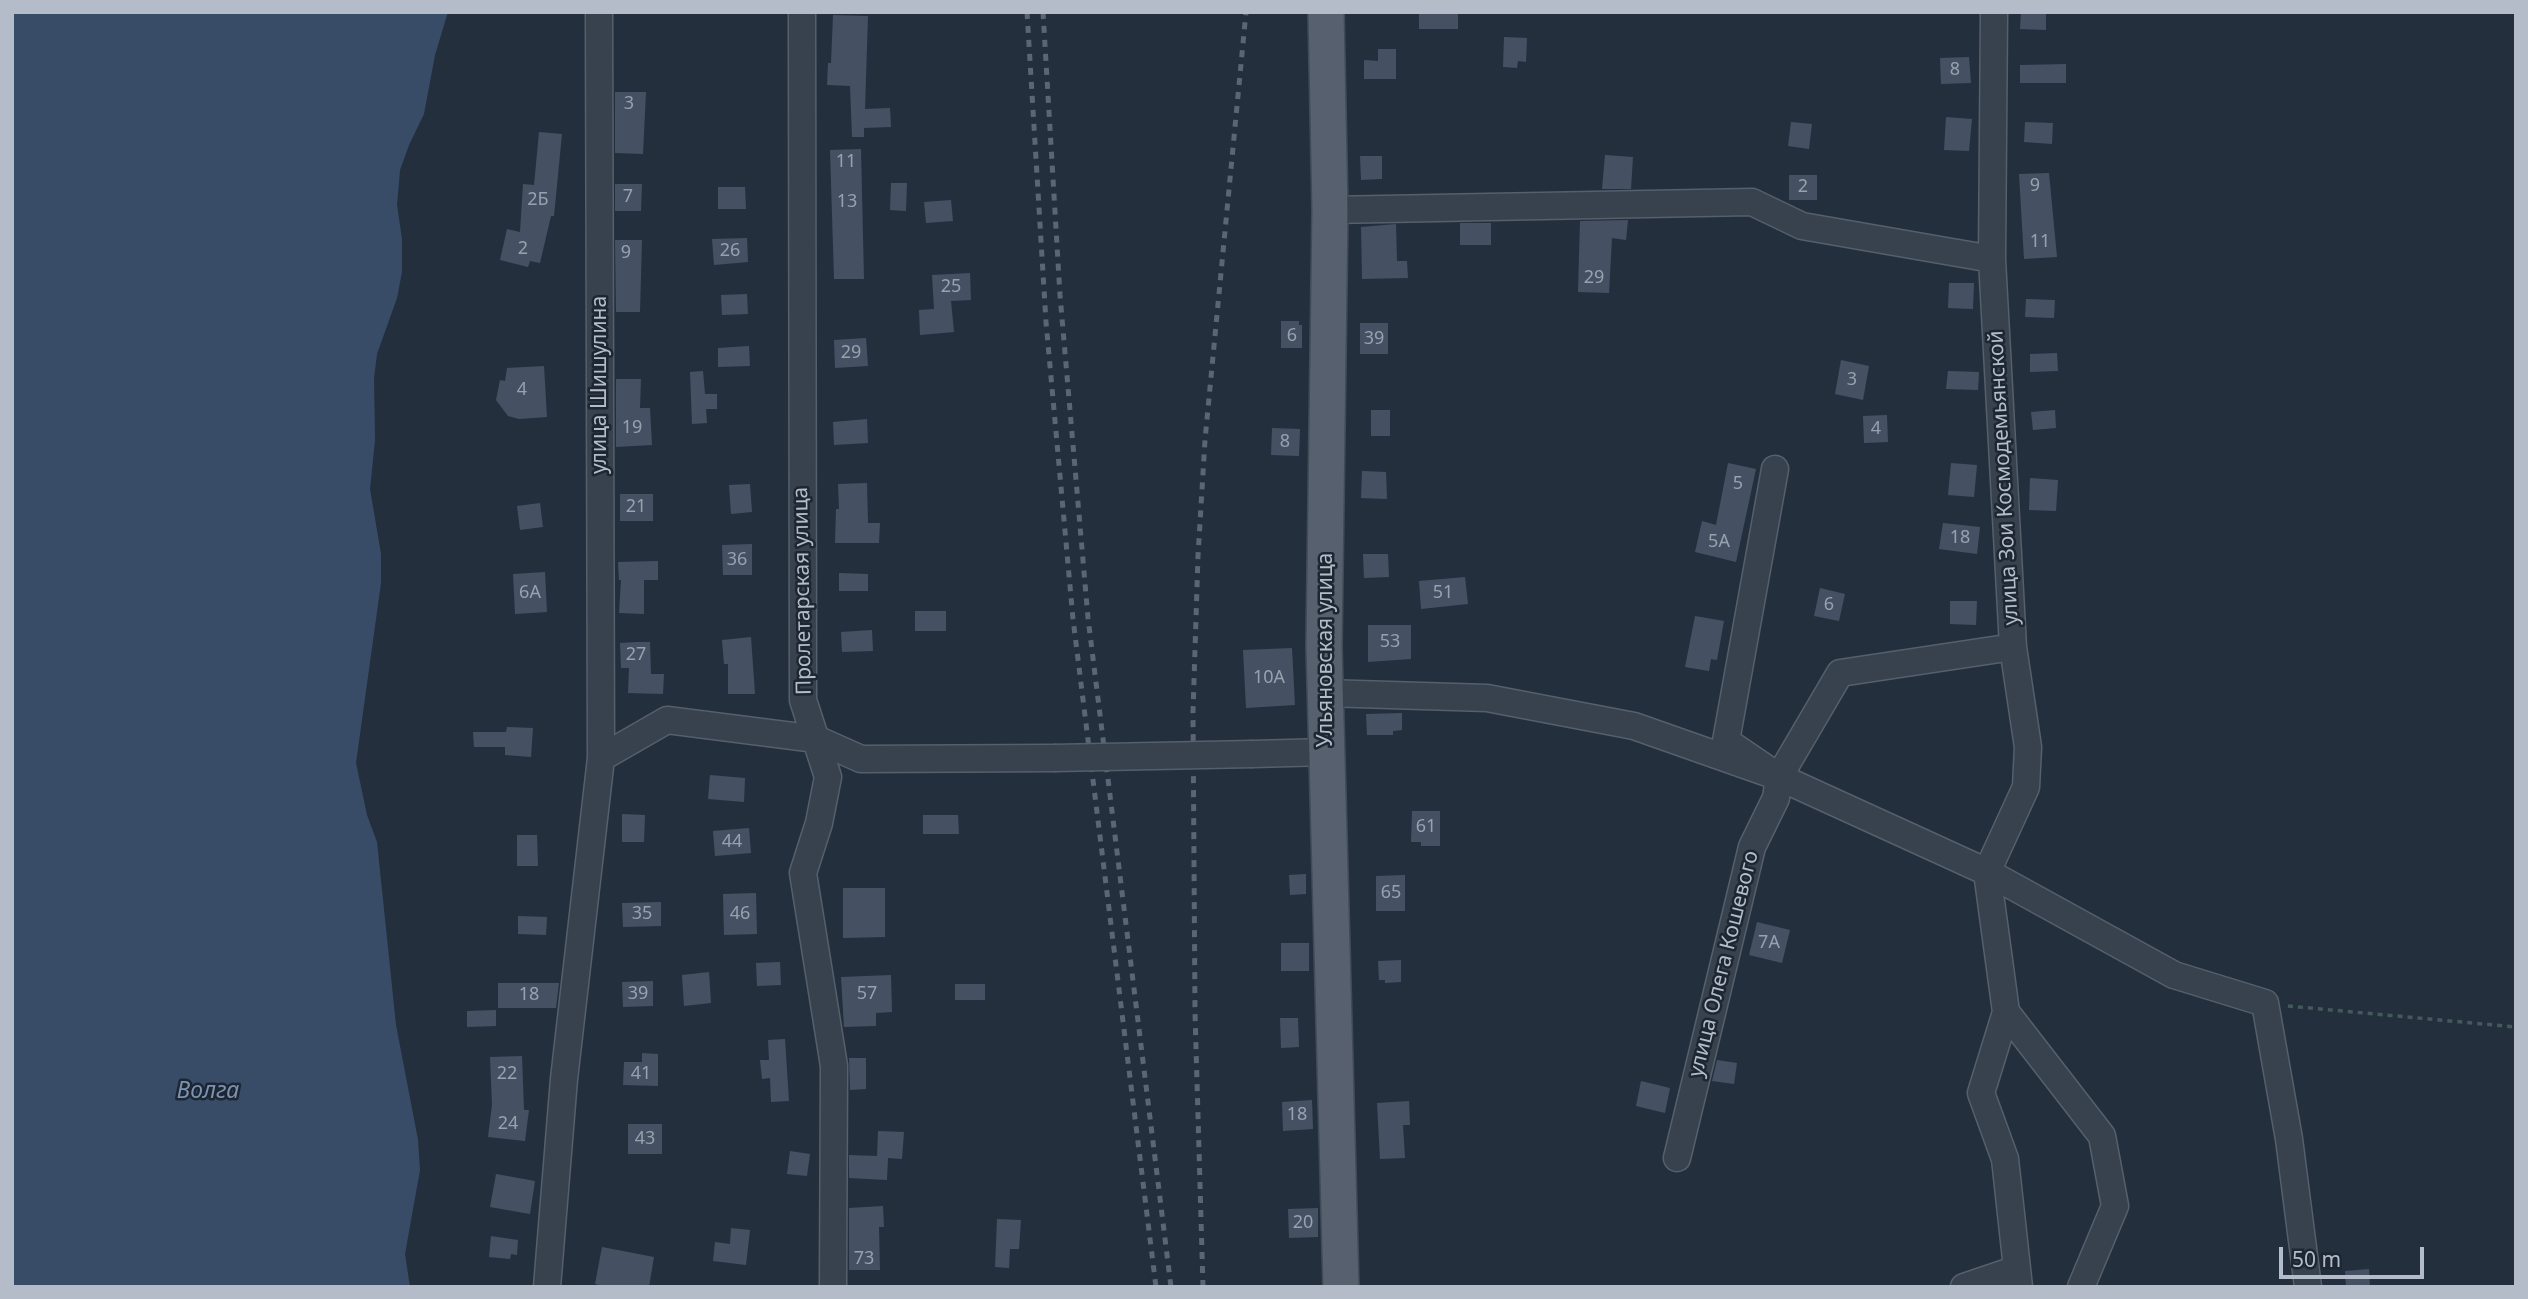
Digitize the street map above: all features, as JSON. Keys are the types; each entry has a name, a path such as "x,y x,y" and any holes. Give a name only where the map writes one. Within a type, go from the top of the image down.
{"main road":[{"name":"Ульяновская улица","path":"1326,12 1330,210 1325,693 1340,1287"}],"street":[{"name":"улица Шишулина","path":"548,1287 564,1079 601,758 599,12"},
{"name":"Пролетарская улица","path":"802,12 803,700 828,777 819,823 803,873 834,1066 833,1287"},
{"name":"улица Зои Космодемьянской","path":"1779,777 1840,673 2013,647 1992,259 1994,12"},
{"path":"1330,210 1752,202 1802,226 1992,259"},
{"path":"1775,469 1726,741 1779,777"},
{"path":"1964,1287 2018,1278 2005,1159 1981,1093 2006,1012 1987,872 2025,787 2028,747 2013,647"},
{"path":"1325,693 1488,698 1634,726 1779,777 1987,872 2174,975 2265,1003 2289,1139 2308,1287"},
{"path":"601,758 667,720 816,739 861,759 1327,752"},
{"name":"улица Олега Кошевого","path":"1677,1158 1752,847 1776,798 1779,777"},
{"path":"2006,1012 2102,1136 2115,1206 2081,1287"}],"path":[{"path":"2265,1003 2516,1027"}],"water":[{"name":"Волга","path":"12,12 448,12 435,55 424,114 400,170 397,205 402,239 402,272 397,298 377,354 374,378 375,440 370,489 381,554 381,583 356,763 367,815 377,842 396,1025 418,1140 420,1170 405,1254 410,1287 12,1287"}],"building":[{"path":"1419,12 1458,12 1458,29 1419,29"},
{"path":"2021,12 2046,12 2046,30 2020,29"},
{"path":"833,15 868,16 865,109 890,108 891,127 864,128 864,137 852,137 850,86 827,85 828,63 831,63"},
{"path":"1504,37 1527,38 1526,62 1518,61 1517,68 1503,67"},
{"path":"1378,49 1396,49 1396,79 1364,79 1364,60 1378,61"},
{"path":"1969,57 1971,83 1941,84 1940,58"},
{"path":"2066,64 2066,83 2020,83 2020,65"},
{"path":"615,92 646,92 643,154 615,153"},
{"path":"1946,117 1972,119 1969,151 1944,150"},
{"path":"1791,122 1812,124 1809,149 1788,146"},
{"path":"2025,122 2053,123 2052,144 2024,142"},
{"path":"539,132 562,134 554,216 551,216 540,263 530,261 528,267 500,260 507,229 520,232 523,184 534,185"},
{"path":"861,149 864,279 834,279 830,150"},
{"path":"1605,155 1633,157 1631,189 1602,189"},
{"path":"1360,156 1382,156 1382,179 1361,180"},
{"path":"2049,173 2057,257 2024,259 2019,174"},
{"path":"1789,175 1817,175 1817,200 1789,200"},
{"path":"891,183 907,183 906,211 890,210"},
{"path":"615,184 642,184 641,211 615,211"},
{"path":"718,187 745,187 746,209 718,209"},
{"path":"951,200 953,221 926,223 924,202"},
{"path":"1628,220 1626,240 1612,238 1609,293 1578,292 1580,221"},
{"path":"1460,223 1491,223 1491,245 1460,245"},
{"path":"1396,224 1397,261 1407,261 1408,278 1362,279 1361,227"},
{"path":"747,238 748,262 714,265 712,239"},
{"path":"615,240 642,240 640,312 616,312"},
{"path":"970,273 971,300 951,301 954,332 920,335 919,310 934,309 932,275"},
{"path":"1949,283 1974,283 1973,309 1948,308"},
{"path":"747,294 748,314 722,315 721,295"},
{"path":"2026,299 2055,300 2054,318 2025,317"},
{"path":"1281,321 1299,321 1299,325 1302,325 1302,348 1281,348"},
{"path":"1360,323 1388,323 1388,354 1360,354"},
{"path":"866,338 868,366 835,368 834,340"},
{"path":"749,346 750,366 718,367 718,348"},
{"path":"2057,353 2058,371 2030,372 2030,354"},
{"path":"1841,360 1869,366 1863,400 1835,394"},
{"path":"544,366 547,417 519,419 508,416 496,400 500,380 505,381 507,368"},
{"path":"703,371 705,394 717,394 717,409 706,409 707,423 692,424 690,372"},
{"path":"1948,371 1979,372 1978,390 1946,389"},
{"path":"616,379 641,379 640,408 650,408 652,445 616,447"},
{"path":"1371,410 1390,410 1390,436 1371,436"},
{"path":"2055,410 2056,428 2033,430 2031,412"},
{"path":"1887,415 1888,442 1864,443 1863,416"},
{"path":"867,419 868,443 834,445 833,422"},
{"path":"1272,428 1300,429 1299,456 1271,455"},
{"path":"1728,463 1756,469 1736,562 1695,552 1702,521 1716,525"},
{"path":"1951,463 1977,465 1974,497 1948,495"},
{"path":"1362,471 1386,472 1387,499 1361,498"},
{"path":"2030,478 2058,480 2056,511 2029,510"},
{"path":"867,483 868,523 880,523 879,543 835,543 836,509 839,509 838,484"},
{"path":"750,484 752,512 731,514 729,485"},
{"path":"620,494 653,494 653,521 620,521"},
{"path":"540,503 543,527 520,530 517,506"},
{"path":"1943,523 1980,527 1977,554 1939,549"},
{"path":"752,544 752,575 723,575 722,545"},
{"path":"1363,554 1388,554 1389,577 1364,578"},
{"path":"658,561 658,580 644,580 644,614 619,613 621,580 618,562"},
{"path":"545,572 547,612 515,614 513,574"},
{"path":"839,573 868,574 868,591 839,591"},
{"path":"1465,577 1468,604 1421,609 1419,581"},
{"path":"1820,588 1845,594 1839,621 1814,616"},
{"path":"1950,601 1977,601 1976,625 1950,624"},
{"path":"915,611 946,611 946,631 915,631"},
{"path":"1695,616 1724,621 1717,660 1711,659 1709,671 1685,667"},
{"path":"1368,625 1411,625 1411,659 1368,662"},
{"path":"872,630 873,651 842,652 841,632"},
{"path":"751,637 755,694 728,694 728,664 724,664 722,640"},
{"path":"650,642 651,674 664,674 663,694 628,693 629,668 621,668 620,643"},
{"path":"1292,648 1295,705 1246,708 1243,650"},
{"path":"1402,713 1402,730 1393,731 1393,735 1367,735 1366,714"},
{"path":"507,727 533,728 531,757 505,755 505,747 474,747 473,732 506,732"},
{"path":"710,775 745,778 744,802 708,799"},
{"path":"1412,811 1440,811 1440,846 1421,846 1421,842 1411,842"},
{"path":"622,814 645,815 644,842 622,842"},
{"path":"923,815 958,815 959,834 923,834"},
{"path":"749,828 751,853 715,856 713,831"},
{"path":"517,835 537,835 538,866 517,866"},
{"path":"1306,874 1306,894 1290,895 1289,875"},
{"path":"1405,875 1405,911 1376,911 1376,876"},
{"path":"843,888 885,888 885,937 843,938"},
{"path":"756,893 757,934 724,935 723,894"},
{"path":"661,902 661,926 623,927 622,903"},
{"path":"518,916 547,917 546,935 518,934"},
{"path":"1757,922 1790,930 1782,963 1749,955"},
{"path":"1281,943 1309,943 1309,971 1281,971"},
{"path":"1401,960 1401,982 1385,983 1385,980 1379,980 1378,961"},
{"path":"780,962 781,985 757,986 756,963"},
{"path":"709,972 711,1003 684,1006 682,975"},
{"path":"891,975 892,1012 876,1013 876,1026 844,1027 841,977"},
{"path":"653,981 653,1006 623,1007 622,982"},
{"path":"498,983 559,983 556,1008 498,1008"},
{"path":"955,984 985,984 985,1000 955,1000"},
{"path":"496,1010 496,1026 467,1027 467,1011"},
{"path":"1280,1018 1298,1018 1299,1047 1281,1048"},
{"path":"785,1039 789,1101 771,1102 770,1078 762,1079 760,1060 769,1060 768,1040"},
{"path":"642,1053 658,1054 658,1086 623,1085 624,1062 642,1062"},
{"path":"522,1056 524,1110 529,1110 525,1141 488,1137 492,1105 490,1057"},
{"path":"849,1058 866,1058 866,1089 850,1090"},
{"path":"1717,1060 1737,1063 1734,1084 1712,1081"},
{"path":"1641,1081 1670,1088 1665,1113 1636,1106"},
{"path":"1312,1100 1313,1129 1283,1131 1282,1102"},
{"path":"1409,1101 1410,1125 1403,1125 1405,1158 1380,1159 1377,1103"},
{"path":"628,1124 662,1124 662,1154 628,1154"},
{"path":"878,1131 904,1132 902,1159 888,1158 887,1180 849,1178 849,1155 877,1156"},
{"path":"790,1151 810,1154 807,1176 787,1174"},
{"path":"496,1174 535,1181 530,1214 490,1207"},
{"path":"883,1206 884,1227 879,1227 880,1270 849,1270 849,1208"},
{"path":"1318,1208 1318,1237 1289,1238 1288,1209"},
{"path":"997,1219 1021,1220 1019,1249 1010,1249 1009,1268 995,1267"},
{"path":"731,1228 750,1230 746,1265 713,1261 715,1242 730,1244"},
{"path":"491,1236 518,1240 517,1255 511,1254 510,1259 489,1257"},
{"path":"602,1247 654,1257 649,1287 609,1287 595,1284"},
{"path":"2369,1269 2370,1287 2346,1287 2345,1271"}],"railway":[{"path":"1027,12 1046,322 1073,619 1156,1287"},
{"path":"1043,12 1060,295 1088,618 1171,1287"},
{"path":"1203,1287 1195,1013 1193,712 1198,556 1205,440 1246,12"}]}
